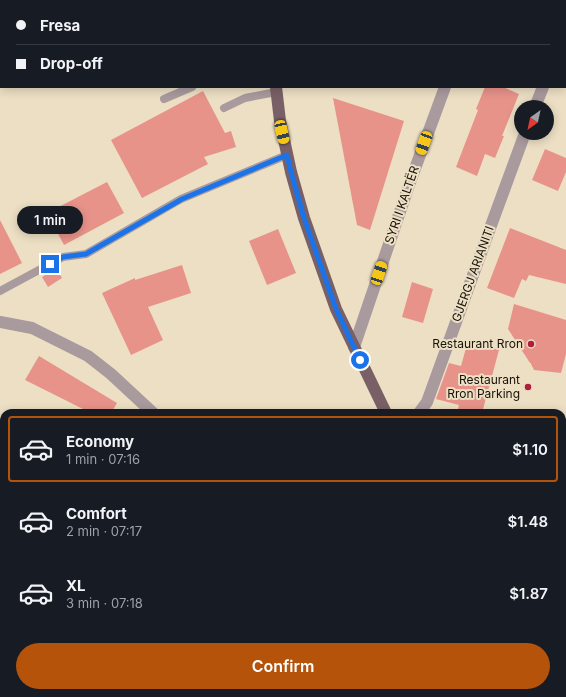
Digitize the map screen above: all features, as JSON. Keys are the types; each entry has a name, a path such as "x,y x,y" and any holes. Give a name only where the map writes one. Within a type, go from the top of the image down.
{"main road":[{"path":"276,90 280,121 287,155 306,226 336,309 384,409"}],"street":[{"name":"SYRI I KALTËR","path":"354,347 409,185 445,88"},
{"path":"538,100 543,88"},
{"name":"GJERGJ ARIANITI","path":"422,409 427,402 522,140"},
{"path":"0,322 32,328 88,356 111,374 149,409"}],"lane":[{"path":"164,99 190,88"},
{"path":"224,108 245,98 276,90"},
{"path":"0,291 63,257 86,254 182,199 287,155"}],"building":[{"path":"485,88 505,88 519,94 517,100 514,100 514,106 495,158 485,154 477,176 456,167 478,110 476,109"},
{"path":"203,91 225,133 231,131 236,147 204,157 208,164 142,198 111,140"},
{"path":"333,98 404,121 370,230 357,225"},
{"path":"545,149 566,158 566,172 558,191 532,180"},
{"path":"107,182 124,213 64,245 47,213"},
{"path":"0,220 22,263 0,274"},
{"path":"510,228 566,250 566,284 529,275 526,281 522,279 514,298 487,288"},
{"path":"278,229 296,273 267,285 249,241"},
{"path":"182,265 191,293 148,307 163,340 131,355 102,293 135,278 135,280"},
{"path":"56,268 62,278 48,287 42,277"},
{"path":"412,282 433,289 423,323 402,317"},
{"path":"514,304 566,320 566,354 561,373 534,370 531,363 508,329"},
{"path":"468,341 499,350 483,409 458,409 459,405 436,399 449,363 461,366"},
{"path":"39,356 117,403 113,409 83,409 25,380"}],"place":[{"name":"Restaurant Rron","path":"531,344"},
{"name":"Restaurant Rron Parking","path":"528,387"}],"route":[{"path":"50,264 63,257 86,254 182,199 287,155 304,218 336,309 360,360"}]}
